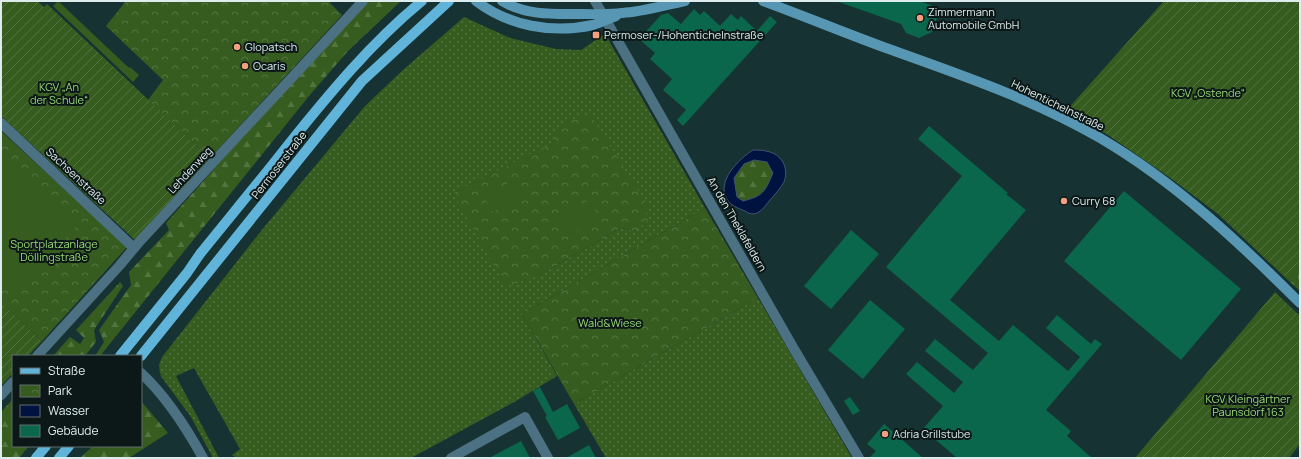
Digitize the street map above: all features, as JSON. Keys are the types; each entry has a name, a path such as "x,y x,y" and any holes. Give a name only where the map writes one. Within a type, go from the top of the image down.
{"main road":[{"name":"Permoserstraße","path":"121,355 187,274 200,254 351,69 376,42 422,1"},
{"name":"Permoserstraße","path":"142,355 362,81 449,1"},
{"path":"476,1 499,16 518,23 539,27 568,29 594,25 604,17"},
{"path":"502,1 527,11 544,14 604,17 685,1"},
{"name":"Hohentichelnstraße","path":"763,1 1007,93 1063,119 1100,139 1146,168 1203,213 1252,256 1300,303"},
{"path":"36,458 45,447"},
{"path":"59,458 68,447"}],"street":[{"name":"Lehdenweg","path":"37,355 363,1"},
{"name":"An den Theklafeldern","path":"595,1 794,349 859,458"},
{"name":"Sachsenstraße","path":"1,122 134,248"},
{"path":"142,374 177,415 190,433 203,458"},
{"path":"1,395 12,383"},
{"path":"450,458 525,417 548,458"}],"green space":[{"name":"KGV „An der Schule“","path":"1,1 37,1 44,7 47,4 210,158 135,240 1,116"},
{"path":"58,1 129,68 130,67 139,75 133,82 53,6"},
{"path":"126,1 328,1 342,15 210,158 148,100 163,80 106,26"},
{"path":"368,1 401,1 348,51 309,96 101,355 96,355 104,342 99,330 131,285 129,272 169,230 166,223 254,124"},
{"name":"KGV „Ostende“","path":"1164,1 1300,1 1300,265 1288,280 1218,214 1169,177 1105,133 1066,111"},
{"path":"464,17 510,38 556,49 581,50 605,34 705,208 522,314 557,376 516,401 411,458 236,458 232,455 240,449 194,368 176,376 219,458 213,458 191,417 160,375 163,375 160,374 159,365 162,357 261,231 365,106 403,70","holes":["553,143 636,231 621,228 538,276 453,193"]},
{"path":"590,114 648,206 646,213 648,221 636,231 621,228 538,276 506,287 453,193 552,143 559,125"},
{"name":"Sportplatzanlage Döllingstraße","path":"1,131 127,247 42,341 1,302"},
{"path":"1,156 76,227 11,295 1,285"},
{"path":"754,160 767,162 773,173 768,185 759,195 743,202 737,197 734,178 744,164"},
{"path":"515,179 524,195 493,212 484,197"},
{"path":"589,200 599,217 566,237 556,219"},
{"name":"Wald&Wiese","path":"705,208 758,298 574,404 522,314"},
{"path":"1300,265 1300,291 1288,280"},
{"path":"120,282 123,286 94,330 96,342 86,355 54,355 70,337 80,344 84,338 76,330"},
{"name":"KGV Kleingärtner Paunsdorf 163","path":"1275,292 1300,316 1300,444 1289,458 1135,458"},
{"path":"758,298 852,458 606,458 574,404"},
{"path":"1,302 42,341 29,355 12,355 12,374 1,386"},
{"path":"12,400 12,447 28,447 19,458 1,458 1,412"},
{"path":"142,402 168,433 129,458 80,458 92,447 142,447"}],"water":[{"path":"753,150 768,151 776,155 783,162 786,171 785,180 780,189 759,212 753,214 733,205 727,199 724,192 724,185 731,171 741,159","holes":["754,160 767,162 773,173 765,189 759,195 743,201 737,197 734,178 744,164"]}],"building":[{"path":"839,1 919,1 931,5 937,18 932,32 919,38 906,33 901,24"},
{"path":"694,9 700,15 704,11 720,26 731,14 738,20 741,16 757,31 770,16 777,22 683,126 677,120 686,110 663,90 672,79 650,59 655,53 639,39 661,15 668,13 681,24"},
{"path":"929,126 1026,210 950,300 999,341 1013,325 1068,371 1080,357 1046,328 1057,315 1091,344 1095,339 1102,344 1046,410 1071,431 1067,436 1092,458 957,458 923,429 943,406 906,374 917,362 954,393 963,382 925,351 935,339 973,370 988,353 886,267 962,176 918,139"},
{"path":"1124,191 1241,289 1181,360 1064,261"},
{"path":"851,230 879,254 831,309 804,286"},
{"path":"870,300 905,329 863,379 828,350"},
{"path":"540,387 553,412 567,404 580,428 558,440 533,391"},
{"path":"850,397 860,411 853,415 844,401"},
{"name":"Adria Grillstube","path":"884,424 923,458 869,458 876,451 867,444"},
{"path":"521,441 530,458 489,458"},
{"path":"589,445 596,458 566,458"}],"place":[{"name":"Zimmermann Automobile GmbH","path":"920,18"},
{"name":"Permoser-/Hohentichelnstraße","path":"596,35"},
{"name":"Glopatsch","path":"237,47"},
{"name":"Ocaris","path":"245,66"},
{"name":"Curry 68","path":"1064,201"},
{"name":"Adria Grillstube","path":"885,434"}]}
